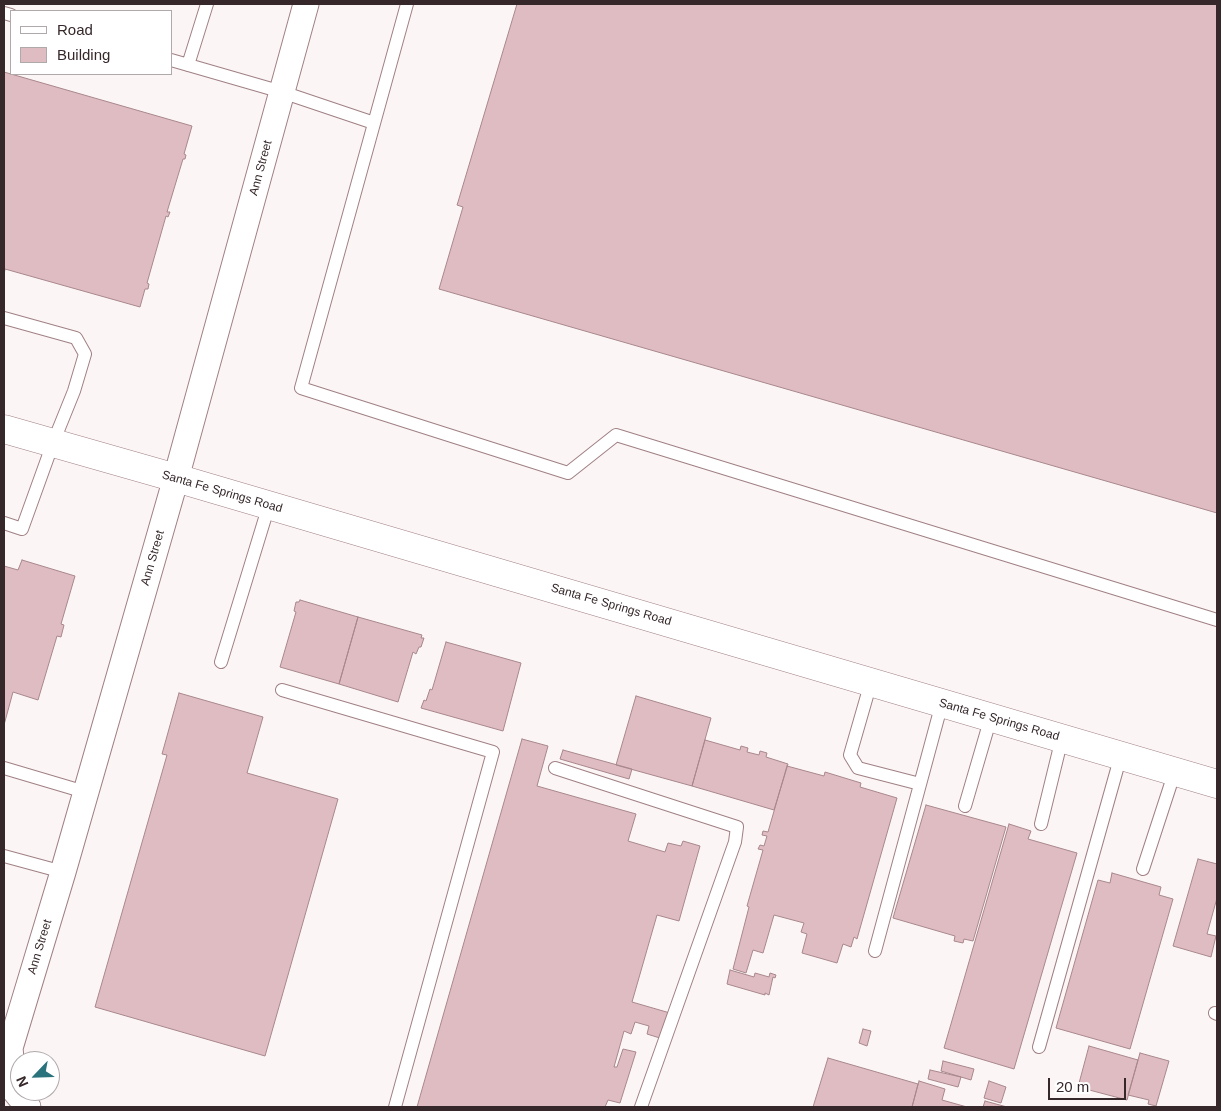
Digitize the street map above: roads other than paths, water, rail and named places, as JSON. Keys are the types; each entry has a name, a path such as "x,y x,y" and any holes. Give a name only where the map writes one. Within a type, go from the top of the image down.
{"main road":[{"name":"Santa Fe Springs Road","path":"4,429 1217,784"}],"street":[{"name":"Ann Street","path":"10,1051 176,478 306,4"}],"lane":[{"path":"188,65 207,4"},
{"path":"407,4 300,388 568,473 616,435 1217,620"},
{"path":"172,60 282,92 374,123"},
{"path":"4,318 76,338 85,354 74,391 22,529 4,523"},
{"path":"220,662 269,505"},
{"path":"871,682 850,755 858,768 920,784"},
{"path":"282,690 493,752 395,1107"},
{"path":"875,951 942,703"},
{"path":"965,806 991,717"},
{"path":"1041,824 1062,738"},
{"path":"1039,1047 1121,755"},
{"path":"4,768 85,792"},
{"path":"555,768 737,827 735,842 640,1107"},
{"path":"1144,869 1175,771"},
{"path":"4,856 63,872"}]}
